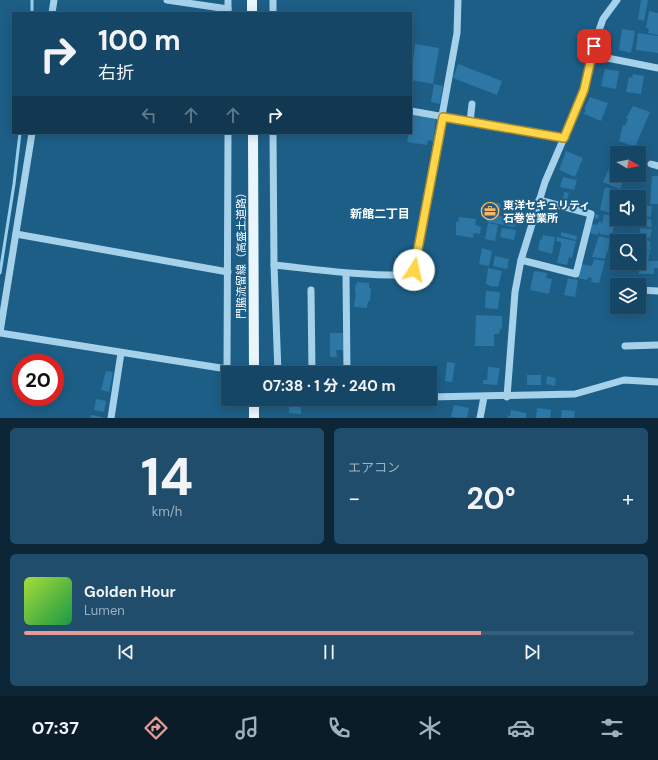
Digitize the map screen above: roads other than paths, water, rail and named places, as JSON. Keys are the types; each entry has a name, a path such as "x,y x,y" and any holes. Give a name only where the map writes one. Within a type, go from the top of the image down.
{"main road":[{"path":"252,0 252,12"},
{"name":"門脇流留線（高盛土道路）","path":"253,134 254,366"},
{"path":"254,406 254,418"}],"street":[{"path":"52,12 54,0"},
{"path":"167,0 228,11 228,0"},
{"path":"273,0 273,12"},
{"path":"274,265 375,276 412,272 443,117 457,33 458,0"},
{"path":"507,397 515,292 522,260 539,200 584,90 603,19 617,0"},
{"path":"592,56 658,68"},
{"path":"470,122 472,104"},
{"path":"412,111 564,138"},
{"path":"32,134 0,333 227,369 228,134"},
{"path":"273,134 274,265 278,366"},
{"path":"522,260 576,274 591,214 539,200"},
{"path":"16,234 228,272"},
{"path":"346,274 348,366"},
{"path":"311,290 312,366"},
{"path":"646,290 658,291"},
{"path":"625,346 658,345"},
{"path":"110,418 120,353"},
{"path":"437,397 507,397 575,394 624,380 658,382"},
{"path":"480,418 484,397"}],"waterway":[{"path":"32,0 32,12"},
{"path":"0,273 14,184 20,134"}],"place":[{"name":"東洋セキュリティ 石巻営業所","path":"490,211"}],"district":[{"name":"新館二丁目","path":"380,214"}]}
